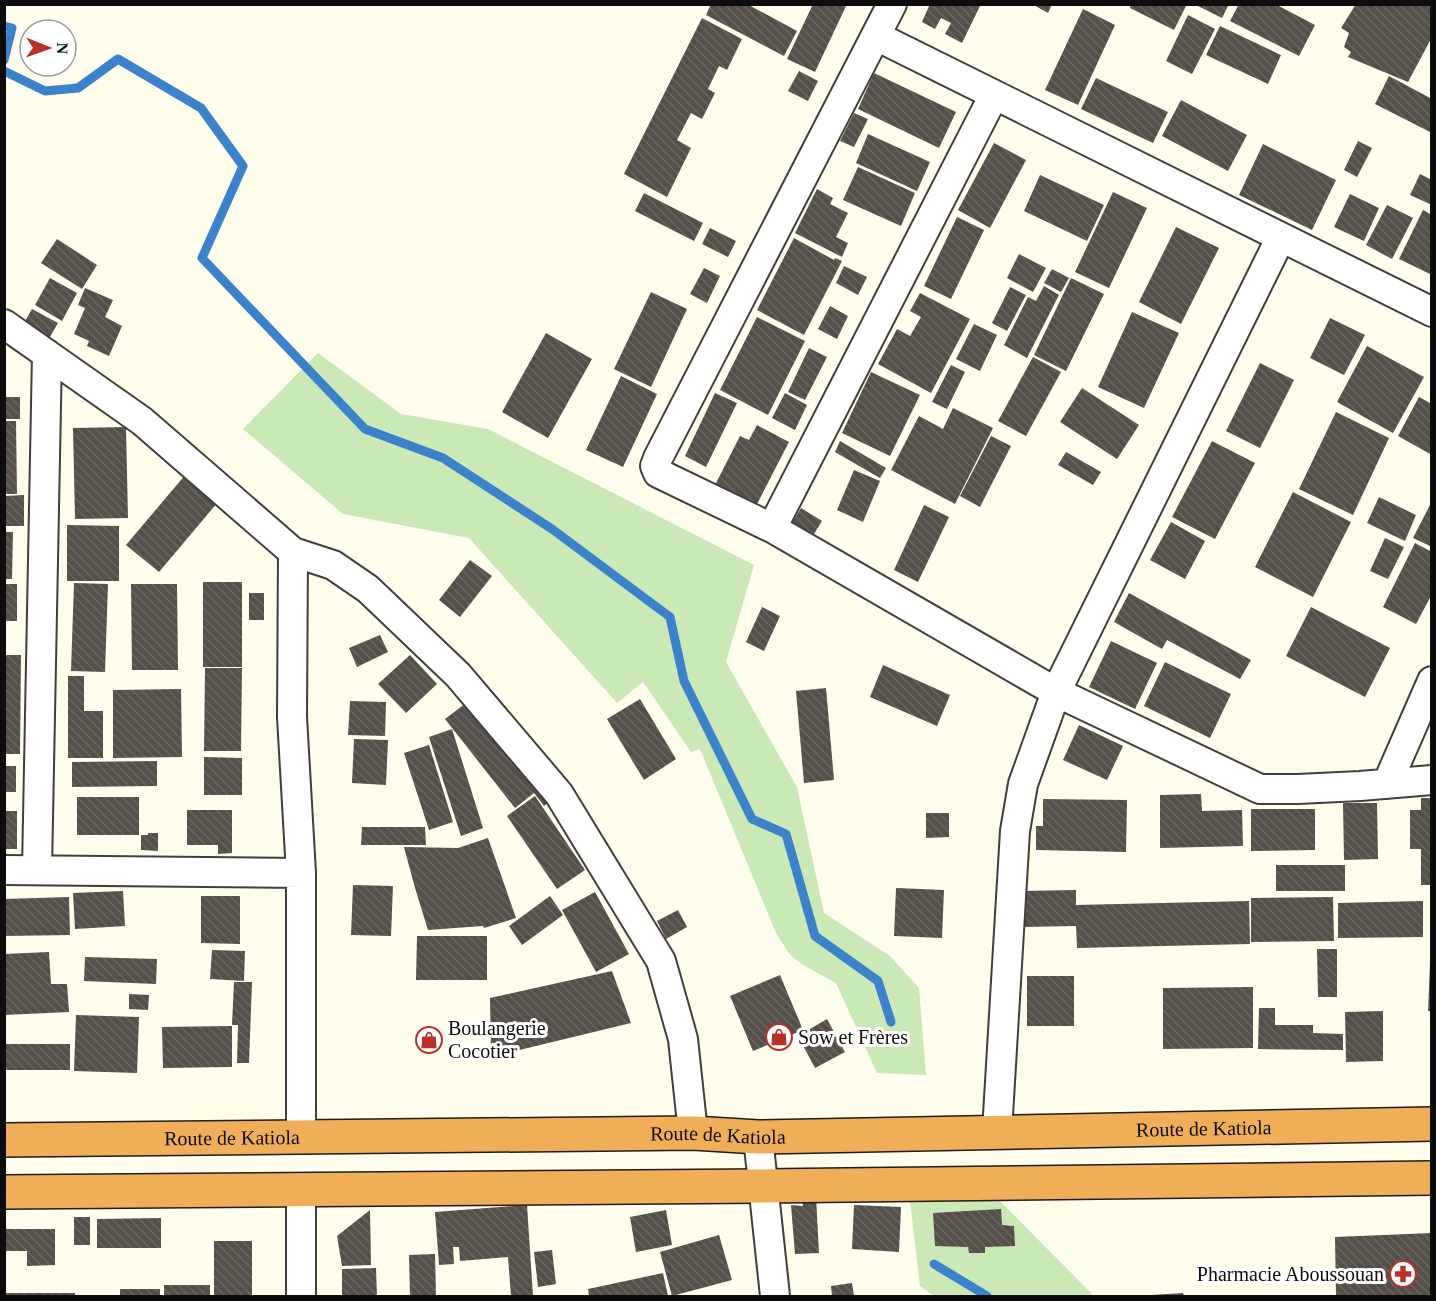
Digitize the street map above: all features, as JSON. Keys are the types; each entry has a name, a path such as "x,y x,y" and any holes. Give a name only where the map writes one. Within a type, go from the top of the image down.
{"highway":[{"name":"Route de Katiola","path":"4,1140 693,1133 758,1137 1431,1124"},
{"path":"4,1192 1431,1178"}],"street":[{"path":"892,4 655,466 658,473 772,528 1056,692 1260,789 1298,789 1431,780"},
{"path":"876,36 1431,312"},
{"path":"772,528 994,94"},
{"path":"997,1132 1015,831 1023,784 1056,692 1281,237"},
{"path":"4,324 142,421 293,552 333,565 368,589 458,675 559,794 661,961 683,1039 693,1133"},
{"path":"37,870 47,354"},
{"path":"293,552 292,717 301,873 301,1137"},
{"path":"1387,784 1431,681"},
{"path":"4,870 301,873"},
{"path":"758,1137 775,1296"},
{"path":"301,1190 301,1296"}],"green space":[{"path":"318,353 401,414 488,429 754,565 726,662 797,787 824,913 890,956 919,988 926,1075 877,1073 836,983 790,955 776,933 700,749 691,752 643,682 617,703 469,538 343,514 243,429"},
{"path":"998,1199 1092,1296 934,1296 920,1286 910,1201"}],"building":[{"path":"711,4 747,4 797,31 784,56 706,15"},
{"path":"813,4 847,4 815,72 787,59"},
{"path":"930,4 981,4 962,43 945,34 951,23 941,18 935,29 922,22"},
{"path":"1032,4 1052,4 1048,13"},
{"path":"1131,4 1187,4 1174,30 1130,8"},
{"path":"1194,4 1229,4 1222,18"},
{"path":"1239,4 1275,4 1315,25 1299,56 1230,21"},
{"path":"1356,4 1432,4 1432,37 1408,82 1348,57 1351,52 1344,47 1349,33 1341,28"},
{"path":"1083,9 1115,25 1078,105 1045,90"},
{"path":"1188,15 1215,29 1192,74 1166,61"},
{"path":"702,18 742,39 727,70 719,66 708,89 715,93 702,119 691,113 677,140 691,148 667,197 624,174"},
{"path":"1220,26 1281,55 1268,84 1206,55"},
{"path":"799,71 818,81 808,101 788,91"},
{"path":"874,73 956,112 939,148 858,109"},
{"path":"1389,76 1432,99 1432,133 1375,104"},
{"path":"1096,78 1168,112 1153,143 1081,109"},
{"path":"1181,100 1247,135 1228,171 1162,136"},
{"path":"854,113 868,119 854,147 840,141"},
{"path":"868,134 930,162 917,191 856,163"},
{"path":"1358,141 1372,148 1357,177 1344,170"},
{"path":"994,143 1026,160 990,228 958,210"},
{"path":"1263,144 1336,180 1312,230 1239,195"},
{"path":"858,167 915,193 901,226 843,200"},
{"path":"1420,174 1432,180 1432,205 1410,195"},
{"path":"1040,175 1104,205 1087,241 1024,211"},
{"path":"817,189 833,198 830,204 848,213 836,237 848,243 842,257 795,233"},
{"path":"1113,192 1147,208 1109,288 1075,272"},
{"path":"644,193 703,223 694,241 635,211"},
{"path":"1350,194 1379,208 1364,241 1334,227"},
{"path":"1387,205 1413,218 1392,259 1366,245"},
{"path":"1423,210 1432,215 1432,275 1399,259"},
{"path":"957,217 984,230 951,299 924,286"},
{"path":"1176,227 1219,248 1181,324 1139,302"},
{"path":"710,228 736,241 728,257 702,244"},
{"path":"794,238 834,260 835,258 842,261 804,335 757,310"},
{"path":"57,239 97,265 82,289 41,263"},
{"path":"1019,254 1046,268 1033,292 1007,278"},
{"path":"844,266 867,277 858,295 836,283"},
{"path":"704,268 720,276 707,303 690,294"},
{"path":"1052,269 1069,278 1061,292 1044,283"},
{"path":"50,278 77,293 62,321 35,305"},
{"path":"1071,278 1104,294 1066,371 1034,355"},
{"path":"1044,286 1059,295 1027,358 1004,345 1028,297 1036,301"},
{"path":"1010,287 1026,295 1007,331 992,323"},
{"path":"85,288 113,300 105,317 122,326 109,356 87,346 89,341 74,334 85,308 78,305"},
{"path":"651,292 687,309 651,387 614,369"},
{"path":"920,293 970,319 931,393 878,364 897,329 910,336 921,317 910,311"},
{"path":"830,306 848,316 837,339 818,329"},
{"path":"32,309 58,323 46,344 20,330"},
{"path":"1132,312 1179,333 1144,408 1098,387"},
{"path":"757,317 805,341 768,415 720,390"},
{"path":"1330,318 1365,335 1344,375 1310,358"},
{"path":"974,324 997,335 980,371 956,359"},
{"path":"546,333 592,359 548,438 502,412"},
{"path":"1367,346 1424,377 1393,433 1337,402"},
{"path":"809,348 827,357 805,400 788,392"},
{"path":"1033,357 1061,372 1026,436 998,421"},
{"path":"1260,363 1294,380 1260,448 1226,431"},
{"path":"951,365 965,372 947,409 932,402"},
{"path":"871,372 920,395 890,456 842,433"},
{"path":"621,376 657,394 623,467 586,450"},
{"path":"1082,388 1139,425 1117,459 1060,422"},
{"path":"715,393 737,403 706,467 685,456"},
{"path":"785,393 807,405 795,430 772,418"},
{"path":"5,397 20,397 20,419 5,419"},
{"path":"1419,397 1432,404 1432,455 1398,436"},
{"path":"953,408 993,428 955,504 891,470 919,416 943,429"},
{"path":"1336,412 1389,438 1353,515 1299,489"},
{"path":"4,421 16,421 17,494 4,494"},
{"path":"757,425 789,442 756,506 715,485 740,436 749,440"},
{"path":"126,427 128,518 75,519 73,428"},
{"path":"991,436 1011,446 980,507 960,496"},
{"path":"840,441 886,468 880,478 835,452"},
{"path":"1212,441 1255,463 1215,539 1172,517"},
{"path":"1066,452 1101,472 1093,485 1058,465"},
{"path":"854,470 880,481 863,522 837,510"},
{"path":"186,474 218,502 159,572 126,545"},
{"path":"1293,492 1351,522 1313,597 1255,567"},
{"path":"24,495 24,526 4,526 4,496"},
{"path":"1379,497 1416,515 1405,541 1367,523"},
{"path":"1432,501 1432,547 1413,538"},
{"path":"924,505 949,517 918,582 894,570"},
{"path":"801,508 822,521 809,542 788,529"},
{"path":"1171,522 1205,541 1185,579 1150,560"},
{"path":"67,525 119,526 119,581 67,581"},
{"path":"4,532 13,532 12,579 4,579"},
{"path":"1385,538 1404,547 1388,579 1370,571"},
{"path":"1415,543 1432,552 1432,594 1416,624 1383,607"},
{"path":"470,560 492,576 460,617 439,600"},
{"path":"203,582 242,582 242,667 203,667"},
{"path":"74,583 108,584 105,672 71,671"},
{"path":"4,584 17,584 17,621 4,621"},
{"path":"131,584 177,584 178,670 132,670"},
{"path":"249,593 264,593 264,620 249,620"},
{"path":"1129,593 1251,660 1240,679 1167,640 1162,649 1114,622"},
{"path":"762,607 780,616 764,651 746,642"},
{"path":"1311,607 1390,648 1365,697 1286,656"},
{"path":"380,635 388,652 357,667 349,648"},
{"path":"1111,641 1157,663 1135,709 1089,687"},
{"path":"4,655 21,655 20,754 4,754"},
{"path":"410,655 437,684 406,713 378,684"},
{"path":"1165,662 1231,694 1210,738 1144,706"},
{"path":"883,665 950,695 937,726 870,697"},
{"path":"205,668 242,668 241,751 204,751"},
{"path":"68,676 84,676 84,711 103,711 103,758 68,758"},
{"path":"826,688 834,780 804,783 796,691"},
{"path":"181,689 182,757 113,758 113,690"},
{"path":"640,699 676,759 644,780 607,719"},
{"path":"470,700 549,802 544,806 534,793 515,808 445,719"},
{"path":"350,701 386,702 385,736 348,735"},
{"path":"1079,725 1123,746 1107,780 1063,760"},
{"path":"452,729 483,828 461,836 429,737"},
{"path":"354,739 388,740 386,785 352,783"},
{"path":"429,745 453,822 429,830 404,753"},
{"path":"204,757 242,758 242,795 204,795"},
{"path":"157,761 157,786 72,787 72,762"},
{"path":"4,766 16,766 16,792 4,792"},
{"path":"1201,794 1202,811 1242,810 1243,846 1160,848 1160,795"},
{"path":"535,796 585,870 557,889 507,816"},
{"path":"77,797 139,797 139,835 77,835"},
{"path":"1421,798 1432,798 1432,885 1421,885 1421,849 1410,849 1410,810 1421,810"},
{"path":"1043,799 1127,800 1126,852 1036,850 1036,826 1043,826"},
{"path":"1343,803 1377,803 1378,859 1344,860"},
{"path":"1251,809 1315,809 1315,850 1251,851"},
{"path":"187,810 232,810 232,853 218,854 218,845 187,845"},
{"path":"4,811 17,811 17,849 4,849"},
{"path":"926,813 949,813 949,837 926,838"},
{"path":"362,827 425,827 426,845 361,845"},
{"path":"148,833 158,833 158,851 141,850 141,835 148,835"},
{"path":"488,838 516,918 484,928 483,926 428,930 404,847 458,848"},
{"path":"1276,865 1345,865 1345,891 1276,891"},
{"path":"353,885 393,886 391,936 351,935"},
{"path":"896,888 944,890 942,938 894,936"},
{"path":"1076,890 1076,905 1249,901 1250,944 1077,948 1076,926 1024,927 1023,891"},
{"path":"123,891 125,926 75,929 73,893"},
{"path":"595,892 629,954 596,972 562,910"},
{"path":"201,896 240,896 240,944 201,943"},
{"path":"550,896 563,915 522,945 509,926"},
{"path":"69,897 70,935 4,936 4,899"},
{"path":"1333,897 1334,941 1251,942 1251,898"},
{"path":"1423,901 1423,937 1338,938 1338,903"},
{"path":"678,910 687,927 666,939 657,921"},
{"path":"417,936 487,936 487,980 416,980"},
{"path":"1317,949 1337,949 1337,997 1318,997"},
{"path":"212,950 245,951 244,981 210,979"},
{"path":"49,952 51,984 67,984 69,1012 4,1015 4,954"},
{"path":"85,957 157,959 156,984 84,981"},
{"path":"1430,962 1432,962 1432,1011 1428,1011"},
{"path":"612,971 631,1023 491,1057 490,998"},
{"path":"780,975 803,1030 753,1051 730,996"},
{"path":"1027,976 1074,976 1074,1026 1027,1026"},
{"path":"234,982 252,982 249,1063 237,1063 238,1025 232,1025"},
{"path":"1253,987 1253,1048 1163,1049 1163,988"},
{"path":"129,994 149,995 148,1010 129,1009"},
{"path":"1259,1008 1275,1008 1275,1025 1313,1025 1313,1033 1343,1034 1343,1050 1258,1049"},
{"path":"1383,1011 1383,1061 1346,1062 1345,1012"},
{"path":"76,1015 139,1017 137,1073 74,1071"},
{"path":"827,1019 845,1052 815,1068 798,1036"},
{"path":"232,1026 232,1067 163,1068 162,1027"},
{"path":"4,1044 70,1044 70,1070 4,1070"},
{"path":"816,1196 819,1253 795,1254 791,1205 803,1206 802,1198"},
{"path":"527,1205 533,1296 511,1296 508,1257 460,1261 459,1247 453,1247 454,1264 439,1265 435,1212"},
{"path":"854,1205 901,1207 899,1252 852,1249"},
{"path":"1001,1209 1002,1225 1014,1226 1015,1246 985,1247 985,1253 969,1253 968,1247 935,1246 933,1213"},
{"path":"370,1210 371,1265 342,1266 337,1236"},
{"path":"666,1210 672,1245 636,1252 630,1217"},
{"path":"74,1217 90,1217 90,1245 74,1245"},
{"path":"161,1218 161,1248 97,1248 97,1219"},
{"path":"4,1229 55,1229 55,1265 27,1266 27,1251 4,1251"},
{"path":"1432,1233 1432,1296 1336,1296 1335,1237"},
{"path":"719,1235 732,1280 672,1296 660,1252"},
{"path":"214,1241 252,1241 252,1296 214,1296"},
{"path":"552,1250 556,1284 538,1287 534,1252"},
{"path":"435,1254 436,1296 410,1296 409,1255"},
{"path":"376,1268 377,1296 342,1296 342,1269"},
{"path":"663,1273 668,1296 589,1296 588,1289"},
{"path":"852,1283 854,1296 832,1296 831,1286"},
{"path":"164,1285 210,1285 210,1296 164,1296"},
{"path":"120,1289 160,1289 160,1296 120,1296"},
{"path":"4,1293 75,1293 75,1296 4,1296"},
{"path":"1183,1293 1184,1296 1151,1296 1151,1295"}],"waterway":[{"path":"4,26 12,28 4,60"},
{"path":"4,71 45,91 78,88 118,59 201,108 243,166 202,258 365,429 443,458 552,529 670,617 684,681 752,819 786,834 815,936 878,981 891,1022"},
{"path":"934,1264 987,1296"}],"place":[{"name":"Sow et Frères","path":"779,1037"},
{"name":"Boulangerie Cocotier","path":"429,1040"},
{"name":"Pharmacie Aboussouan","path":"1403,1274"}]}
